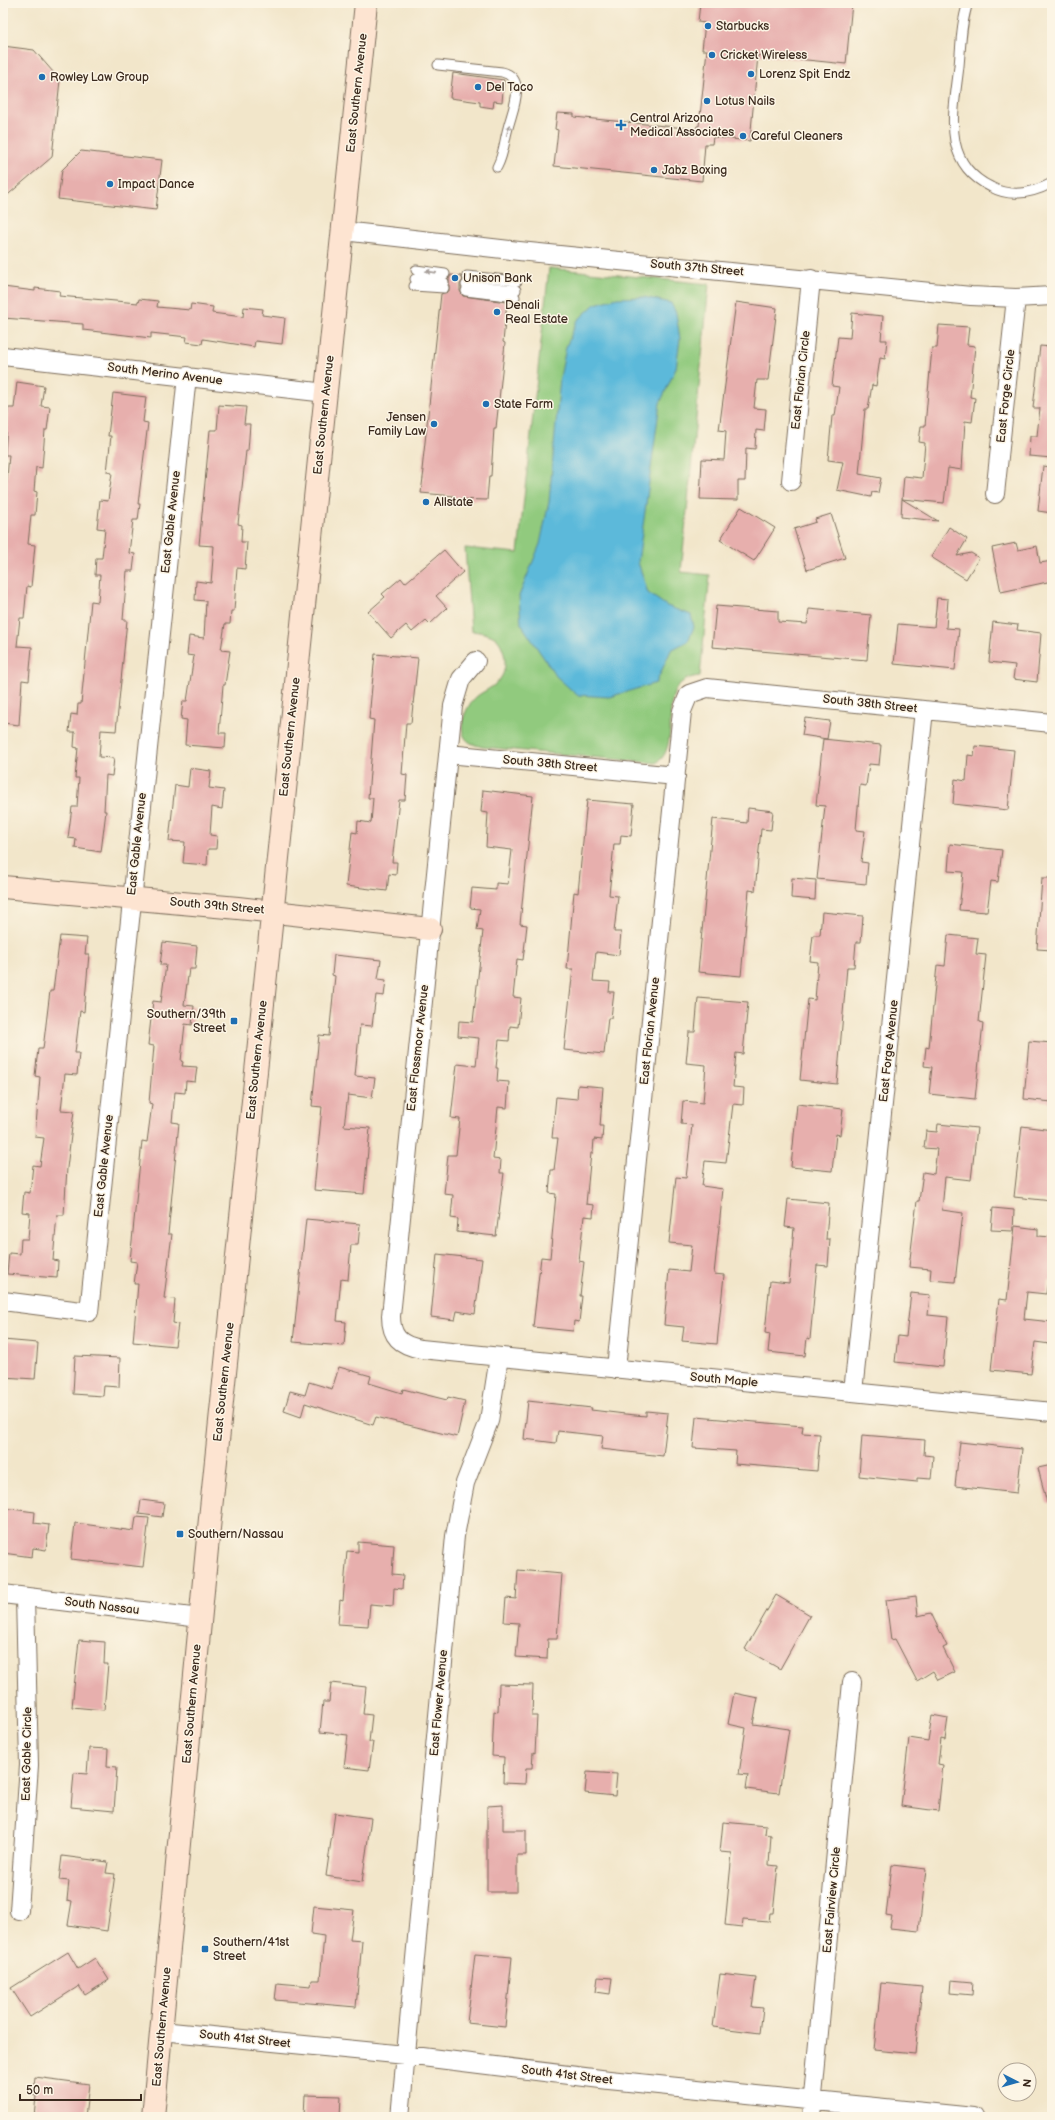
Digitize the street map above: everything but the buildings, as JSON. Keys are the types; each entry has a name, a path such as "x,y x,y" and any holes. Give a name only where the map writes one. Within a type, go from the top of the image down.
{"main road":[{"name":"East Southern Avenue","path":"154,2117 200,1618 366,3"},
{"name":"South 39th Street","path":"3,887 272,912 430,929"}],"street":[{"name":"South 37th Street","path":"343,232 971,296 1016,298 1052,296"},
{"name":"East Florian Circle","path":"791,481 811,279"},
{"name":"East Forge Circle","path":"995,494 1016,298"},
{"name":"South Merino Avenue","path":"3,356 326,393"},
{"name":"East Gable Avenue","path":"3,1302 89,1312 131,899 187,376"},
{"name":"East Flossmoor Avenue","path":"398,1340 393,1333 391,1316 448,754 456,692 461,679 476,661"},
{"name":"South 38th Street","path":"689,694 707,688 1052,723"},
{"name":"East Florian Avenue","path":"616,1369 682,711 689,694"},
{"name":"East Forge Avenue","path":"853,1392 924,710"},
{"name":"South 38th Street","path":"448,754 676,776"},
{"name":"South Maple","path":"398,1340 414,1348 1052,1412"},
{"name":"East Flower Avenue","path":"400,2117 455,1536 465,1484 489,1421 499,1357"},
{"name":"South Nassau","path":"3,1594 200,1618"},
{"name":"East Gable Circle","path":"19,1911 29,1765 25,1596"},
{"name":"East Fairview Circle","path":"812,2109 852,1682"},
{"name":"South 41st Street","path":"161,2031 406,2055 609,2080 812,2109 974,2117"}],"lane":[{"path":"968,3 963,23 952,130 961,160 974,176 984,184 1004,192 1026,193 1052,183"},
{"path":"438,65 502,72 511,76 514,80 516,97 507,130 503,156 497,167"},
{"path":"415,278 444,281 415,278"},
{"path":"466,284 516,289 466,284"}],"green space":[{"path":"549,268 709,284 681,572 710,575 700,676 685,680 676,689 670,714 668,742 664,754 656,763 482,747 469,742 463,734 462,729 464,717 472,701 498,682 503,675 505,665 504,653 497,639 488,634 471,631 465,548 518,553"}],"water":[{"path":"644,297 671,303 676,313 680,339 676,368 660,403 638,562 648,593 667,606 691,615 694,627 688,641 671,650 656,683 609,697 577,695 556,676 521,624 519,596 540,544 549,502 560,378 566,347 577,321 595,304 617,298"}],"place":[{"name":"Starbucks","path":"708,26"},
{"name":"Cricket Wireless","path":"712,55"},
{"name":"Lorenz Spit Endz","path":"751,74"},
{"name":"Rowley Law Group","path":"42,77"},
{"name":"Del Taco","path":"478,87"},
{"name":"Lotus Nails","path":"707,101"},
{"name":"Central Arizona Medical Associates","path":"621,125"},
{"name":"Careful Cleaners","path":"743,136"},
{"name":"Jabz Boxing","path":"654,170"},
{"name":"Impact Dance","path":"110,184"},
{"name":"Unison Bank","path":"455,278"},
{"name":"Denali Real Estate","path":"497,312"},
{"name":"State Farm","path":"486,404"},
{"name":"Jensen Family Law","path":"434,424"},
{"name":"Allstate","path":"426,502"},
{"name":"Southern/39th Street","path":"234,1021"},
{"name":"Southern/Nassau","path":"180,1534"},
{"name":"Southern/41st Street","path":"205,1949"}]}
